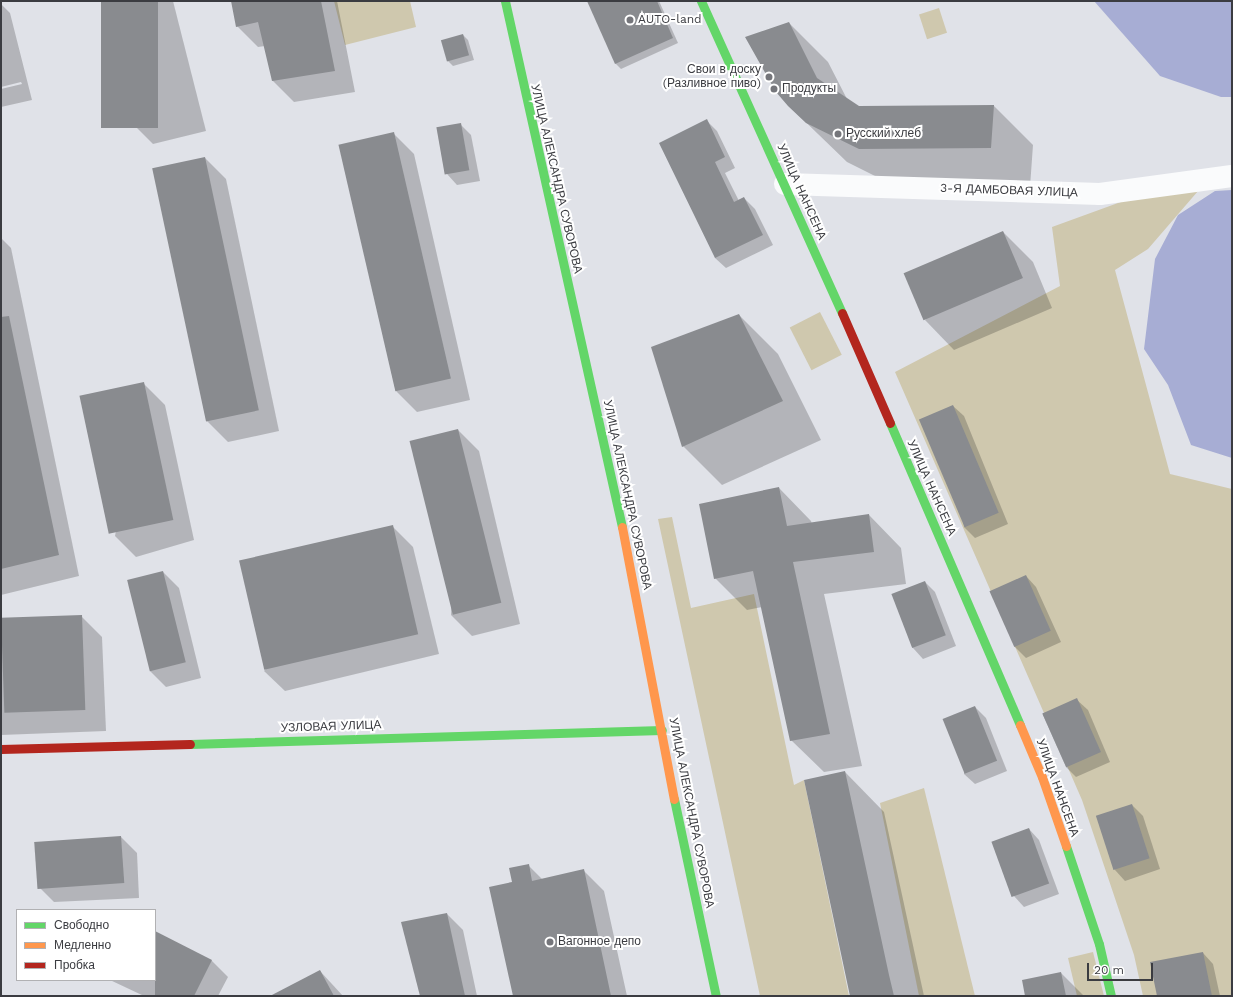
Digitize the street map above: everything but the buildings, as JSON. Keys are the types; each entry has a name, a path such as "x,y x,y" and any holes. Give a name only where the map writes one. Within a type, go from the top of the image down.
{"street":[{"name":"УЛИЦА АЛЕКСАНДРА СУВОРОВА","path":"505,1 621,520 662,730 674,800 716,996"},
{"name":"УЛИЦА НАНСЕНА","path":"701,1 785,184 940,537 1042,777 1099,944 1111,996"},
{"name":"3-Я ДАМБОВАЯ УЛИЦА","path":"785,184 1100,194 1232,176"},
{"name":"УЗЛОВАЯ УЛИЦА","path":"1,749 662,730"}],"shaded area":[{"path":"334,1 410,1 416,27 345,45"},
{"path":"939,8 947,33 927,39 919,14"},
{"path":"1211,176 1148,249 1115,270 1170,474 1232,489 1232,996 1143,996 1134,955 1082,800 895,372 1060,286 1052,227 1162,187"},
{"path":"820,312 842,355 811,370 790,327"},
{"path":"672,517 691,608 754,594 794,785 804,780 849,996 760,996 658,519"},
{"path":"924,788 975,996 919,996 880,803"},
{"path":"1093,952 1104,996 1077,996 1068,958"}],"water":[{"path":"1094,1 1232,1 1232,97 1221,97 1160,76"},
{"path":"1232,190 1232,458 1191,445 1168,385 1144,349 1155,259 1178,215 1215,191"}],"traffic: fast":[{"path":"505,1 622,527"},
{"path":"701,1 842,313"},
{"path":"890,423 1020,725"},
{"path":"190,744 662,730"},
{"path":"674,799 716,996"},
{"path":"1066,846 1099,944 1111,996"}],"traffic: slow":[{"path":"622,527 674,799"},
{"path":"1020,725 1042,777 1066,846"}],"traffic: jam":[{"path":"842,313 890,423"},
{"path":"1,749 190,744"}],"place":[{"name":"AUTO-land","path":"630,20"},
{"name":"Свои в доску (Разливное пиво)","path":"769,77"},
{"name":"Продукты","path":"774,89"},
{"name":"Русский хлеб","path":"838,134"},
{"name":"Вагонное депо","path":"550,942"}]}
